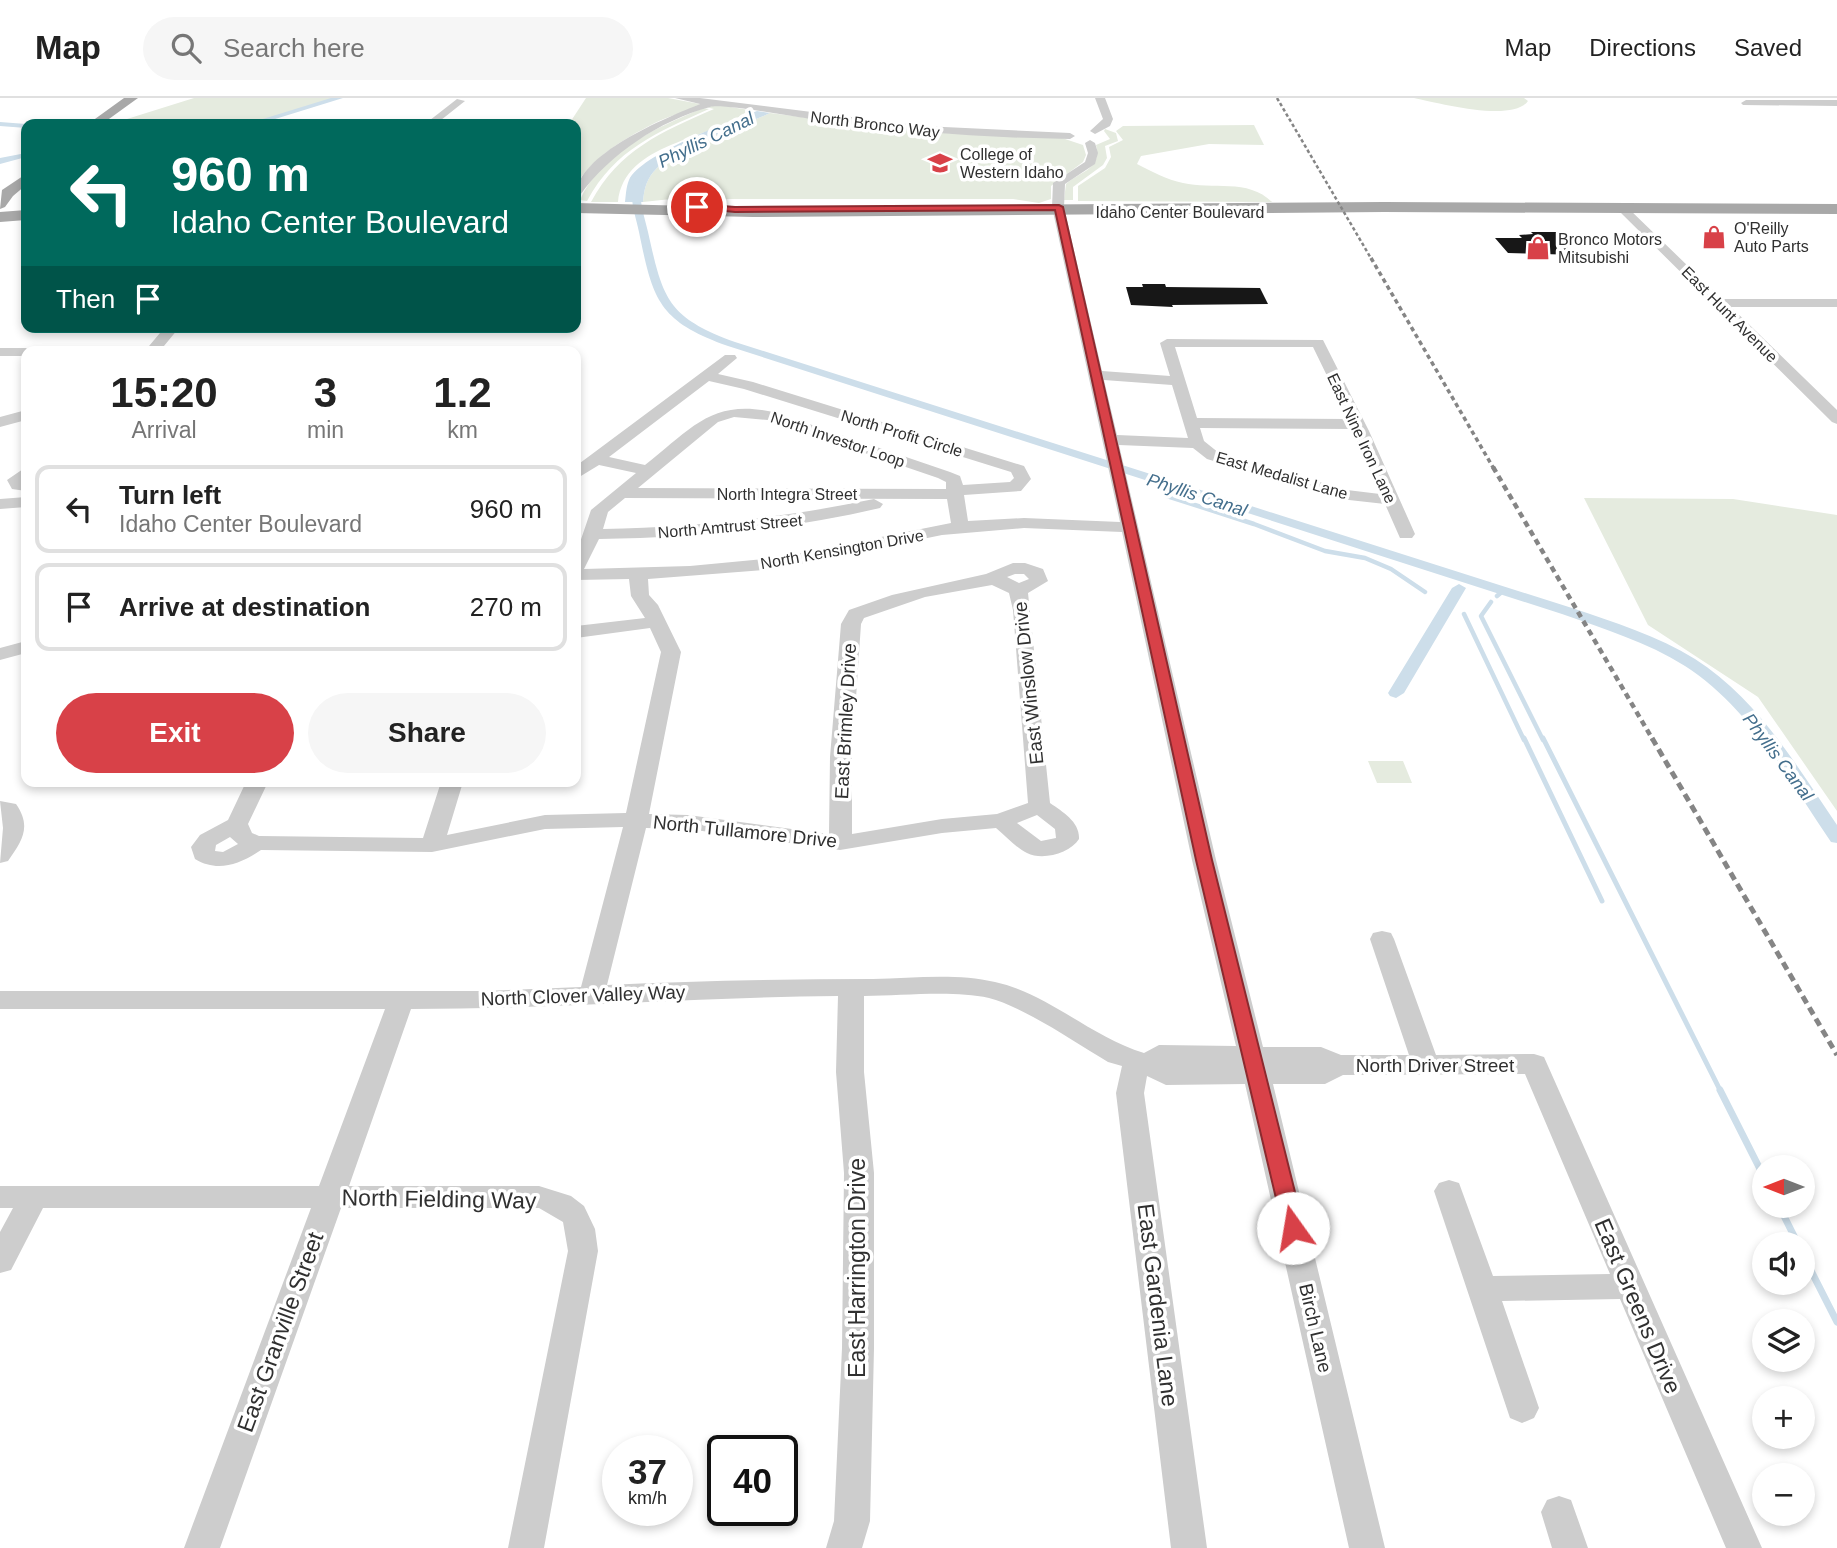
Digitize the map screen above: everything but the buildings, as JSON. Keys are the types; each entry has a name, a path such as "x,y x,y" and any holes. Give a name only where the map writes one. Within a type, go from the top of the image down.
{"main road":[{"path":"101,119 132,98"},
{"path":"0,186 21,173"},
{"path":"21,182 7,194 0,207 21,211"},
{"name":"Idaho Center Boulevard","path":"581,208 654,211 1597,212 1624,209 1837,209"},
{"path":"0,217 21,213"}],"street":[{"name":"North Bronco Way","path":"680,98 929,131 1082,132"},
{"path":"1082,132 1106,124 1108,119 1100,98"},
{"path":"437,119 460,102"},
{"path":"581,186 588,175 623,144 664,122 711,102"},
{"path":"1745,103 1837,103"},
{"name":"North Bronco Way","path":"1082,132 1075,140 1090,143"},
{"path":"1059,210 1059,183 1090,164 1093,153 1090,143 1104,139 1104,134 1082,132"},
{"name":"East Hunt Avenue","path":"1624,209 1837,419"},
{"name":"Birch Lane","path":"1059,210 1204,860 1255,1066 1367,1548"},
{"path":"1720,303 1837,303"},
{"name":"East Medalist Lane","path":"1318,343 1167,343 1197,443 1213,456 1359,497 1391,500"},
{"name":"East Nine Iron Lane","path":"1318,343 1406,534"},
{"path":"0,352 21,352"},
{"path":"581,470 730,358"},
{"name":"North Profit Circle","path":"707,376 753,386 1018,469 1023,479 1015,487 955,492"},
{"path":"1096,378 1177,381"},
{"name":"North Investor Loop","path":"581,558 593,534 600,510 724,413 754,412 944,475 954,480 955,492"},
{"path":"0,422 21,416"},
{"path":"1191,423 1356,424"},
{"path":"1114,454 1155,446 1158,443 1197,443"},
{"path":"596,459 648,471"},
{"path":"21,476 15,480 21,489"},
{"path":"955,492 961,528"},
{"name":"North Integra Street","path":"619,493 907,495 955,492"},
{"name":"North Amtrust Street","path":"593,534 719,529 812,518 907,495"},
{"path":"0,505 21,497"},
{"name":"North Kensington Drive","path":"581,575 666,573 802,559 987,524 1066,522 1079,527 1129,520"},
{"path":"652,614 666,573"},
{"path":"592,996 636,820 671,652 640,596 638,574"},
{"name":"East Winslow Drive","path":"990,579 1007,583 1018,591 1039,806"},
{"name":"East Brimley Drive","path":"839,843 841,757 851,624 857,613 883,604 990,579"},
{"path":"581,631 652,614"},
{"path":"0,654 21,648"},
{"path":"255,787 237,824 208,840 203,847 203,854 215,860 223,860 256,843"},
{"path":"432,845 450,787"},
{"path":"1001,821 1035,848 1060,846 1065,843 1068,835 1065,827 1039,806"},
{"name":"North Tullamore Drive","path":"256,843 432,845 545,822 636,820 688,822 839,843 942,826 1001,821 1039,806"},
{"path":"0,856 16,833 16,820 4,809"},
{"path":"237,824 242,838 256,843"},
{"path":"1382,939 1426,1065"},
{"name":"North Clover Valley Way","path":"0,1000 402,999 592,996 743,988 951,987 993,990 1032,1007 1118,1055 1166,1075 1255,1066"},
{"name":"East Harrington Drive","path":"844,1548 852,1521 858,1335 859,1173 850,1072 851,988"},
{"name":"East Granville Street","path":"202,1548 402,999"},
{"name":"East Gardenia Lane","path":"1142,1063 1130,1093 1189,1548"},
{"name":"North Driver Street","path":"1255,1066 1325,1074 1336,1065 1534,1064"},
{"name":"East Greens Drive","path":"1534,1064 1744,1548"},
{"path":"1449,1191 1522,1408"},
{"name":"North Fielding Way","path":"0,1197 539,1197 561,1203 575,1213 582,1230 583,1251 526,1548"},
{"path":"0,1261 34,1197"},
{"path":"1482,1289 1629,1286"},
{"path":"1559,1512 1570,1548"}],"shaded area":[{"path":"194,98 338,98 267,119 127,119"},
{"path":"586,98 668,98 700,104 659,121 624,140 592,164 581,178 581,119 572,119"},
{"path":"1414,98 1524,98 1528,101 1507,111 1492,111"},
{"path":"718,105 749,110 733,120 652,154 636,166 624,182 618,202 591,202 602,184 628,156 659,135 714,109 706,107"},
{"path":"703,108 709,109 639,144 611,168 587,201 581,200 590,183 616,155 667,124"},
{"path":"770,113 921,132 1062,138 1083,145 1086,155 1083,162 1051,186 1051,199 1039,203 1013,199 671,199 643,202 648,179 666,160 694,145"},
{"path":"1254,125 1264,145 1209,144 1141,156 1137,164 1165,178 1183,183 1252,190 1272,202 1078,201 1078,186 1105,168 1111,157 1109,147 1123,140 1116,131 1123,126"},
{"path":"1105,129 1116,133 1118,141 1105,146 1107,158 1103,165 1073,187 1073,200 1064,200 1066,184 1089,169 1096,159 1096,145 1110,139"},
{"path":"1584,498 1733,499 1837,515 1837,811 1758,697 1648,625"},
{"path":"1368,761 1403,761 1412,783 1377,783"}],"water":[{"path":"757,111 770,113 679,152 666,160 651,176 645,188 643,202 625,202 629,180 650,160 687,140"}],"waterway":[{"path":"268,119 339,98"},
{"name":"Phyllis Canal","path":"0,124 21,126"},
{"path":"0,161 21,156"},
{"name":"Phyllis Canal","path":"639,179 637,205 657,288 665,304 675,315 701,332 1567,611 1650,642 1689,662 1741,705 1785,760 1837,838"},
{"path":"1167,496 1254,524 1325,551 1365,558 1391,569 1425,592"},
{"path":"1396,693 1459,588"},
{"name":"Phyllis Canal","path":"1497,596 1504,590"},
{"path":"1491,602 1481,616 1543,740"},
{"path":"1464,614 1524,740"},
{"path":"1524,738 1602,901"},
{"path":"1543,738 1721,1092"},
{"path":"1720,1090 1753,1155"},
{"path":"1785,1218 1792,1232"},
{"path":"1815,1279 1837,1322"}],"railway":[{"path":"1277,98 1372,260"},
{"path":"1371,258 1494,469"},
{"path":"1493,467 1653,740"},
{"path":"1652,738 1837,1055"}],"place":[{"name":"College of Western Idaho","path":"940,163"},
{"name":"O'Reilly Auto Parts","path":"1714,237"},
{"name":"Bronco Motors Mitsubishi","path":"1538,248"}],"route":[{"path":"697,207 735,210 1059,207 1170,697 1204,860 1293,1228"}]}
